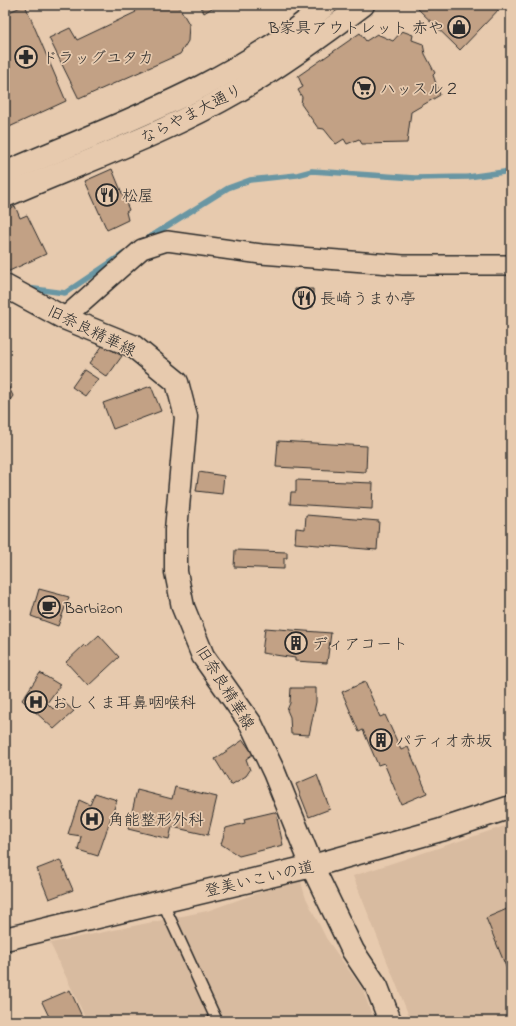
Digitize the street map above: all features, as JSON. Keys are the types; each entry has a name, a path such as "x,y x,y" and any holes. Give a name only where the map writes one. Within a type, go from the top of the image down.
{"street":[{"name":"ならやま大通り","path":"5,174 128,122 221,77 302,25 326,5"},
{"name":"ならやま大通り","path":"5,196 137,141 237,91 306,48 363,5"},
{"path":"64,318 142,249 168,241 261,254 403,265 511,265"},
{"name":"旧奈良精華線","path":"5,286 64,318 133,346 176,382 186,417 176,530 176,572 183,608 203,656 251,724 274,772 312,866 353,951 376,987 390,1021"},
{"name":"登美いこいの道","path":"5,939 312,866 441,830 511,807"}],"lane":[{"path":"162,901 217,1021"}],"shaded area":[{"path":"511,824 511,1021 411,1021 353,876"},
{"path":"300,878 305,896 326,938 363,990 374,1021 87,1021 50,943 207,911"}],"building":[{"name":"ドラッグユタカ","path":"25,5 66,101 5,129 5,14"},
{"path":"131,5 178,5 189,24 188,41 180,54 79,99 49,38 70,28 77,40 136,12"},
{"path":"200,5 217,5 204,13"},
{"name":"B家具アウトレット 赤や","path":"414,5 503,5 460,50"},
{"path":"402,31 413,35 412,40 423,44 425,54 435,73 433,75 440,95 411,112 407,143 362,144 359,139 347,144 344,139 336,144 324,129 318,128 301,104 302,97 298,90 303,87 298,76 360,33 366,41 377,34 393,41"},
{"name":"松屋","path":"112,169 129,210 126,212 128,220 107,230 85,181"},
{"path":"15,206 20,218 27,215 46,254 5,273 5,211"},
{"name":"長崎うまか亭","path":"295,289 313,289 313,307 295,306"},
{"path":"103,345 122,356 107,377 89,364"},
{"path":"84,370 98,379 85,396 72,387"},
{"path":"5,384 8,385 13,396 5,407"},
{"path":"151,386 161,411 113,429 103,403"},
{"path":"278,441 367,446 366,472 276,467"},
{"path":"199,472 224,476 222,494 196,491"},
{"path":"296,480 373,483 372,509 290,504 291,492 296,492"},
{"path":"306,515 379,521 377,550 295,543 296,528 305,529"},
{"path":"235,550 287,552 287,558 284,558 284,569 234,567"},
{"name":"Barbizon","path":"39,589 69,597 58,626 31,616"},
{"name":"ディアコート","path":"265,628 331,633 327,663 295,661 295,658 262,653"},
{"path":"99,635 119,657 88,686 66,662 84,645 86,647"},
{"name":"おしくま耳鼻咽喉科","path":"40,673 60,685 47,703 53,709 60,699 74,711 54,729 22,700"},
{"name":"パティオ赤坂","path":"365,682 380,717 385,715 401,750 408,747 427,793 401,804 384,763 378,765 363,730 359,732 342,692"},
{"path":"291,688 316,688 316,702 309,735 291,734 290,717 287,710 290,703"},
{"path":"243,740 253,754 246,759 250,770 246,776 231,785 215,759"},
{"path":"317,775 330,809 309,817 296,784"},
{"path":"175,787 217,797 208,835 172,827 169,839 128,829 137,790 172,799"},
{"name":"角能整形外科","path":"95,793 117,800 98,856 78,850 81,836 68,834 79,800 90,805"},
{"path":"274,812 276,813 283,845 239,856 221,844 226,828 245,823 244,819"},
{"path":"60,860 73,890 49,899 37,869"},
{"path":"507,909 509,912 511,911 511,979 486,918"},
{"path":"70,990 84,1021 51,1021 42,1002"}],"waterway":[{"path":"145,240 228,188 250,180 297,175 312,171 415,178 468,177 511,171"},
{"path":"27,288 65,293 123,254"}],"place":[{"name":"B家具アウトレット 赤や","path":"459,27"},
{"name":"ドラッグユタカ","path":"26,57"},
{"name":"ハッスル２","path":"364,88"},
{"name":"松屋","path":"107,195"},
{"name":"長崎うまか亭","path":"304,298"},
{"name":"Barbizon","path":"49,607"},
{"name":"ディアコート","path":"296,643"},
{"name":"おしくま耳鼻咽喉科","path":"36,702"},
{"name":"パティオ赤坂","path":"381,740"},
{"name":"角能整形外科","path":"92,819"}]}
